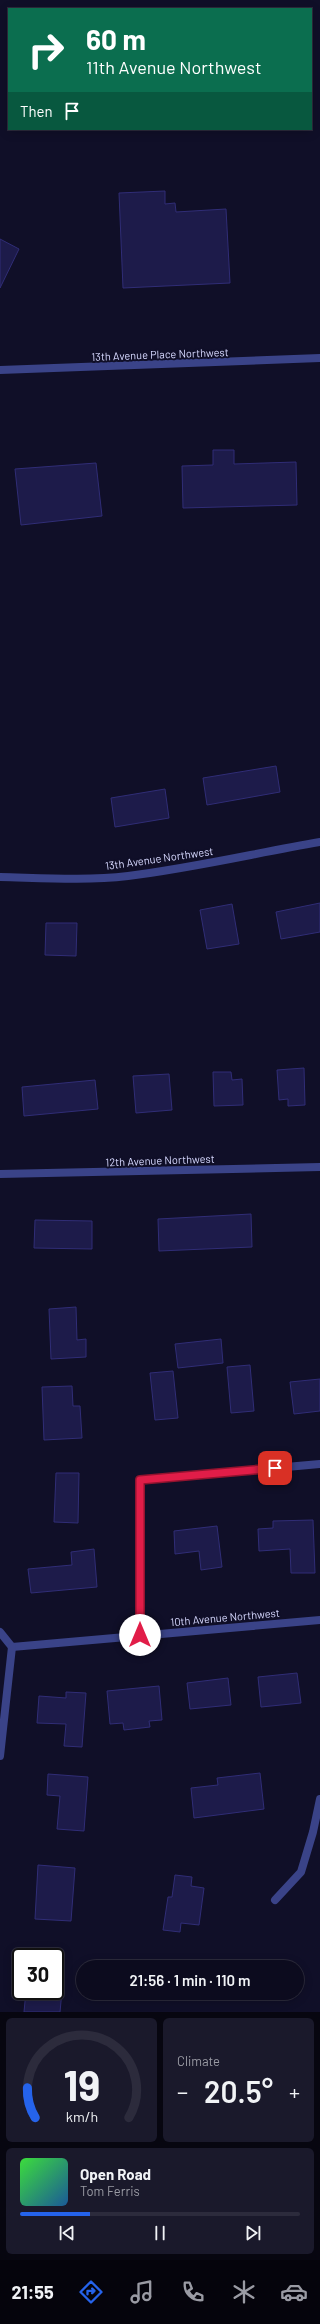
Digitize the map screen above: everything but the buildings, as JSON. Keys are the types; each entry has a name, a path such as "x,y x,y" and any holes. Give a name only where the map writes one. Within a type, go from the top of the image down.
{"street":[{"name":"13th Avenue Place Northwest","path":"0,370 320,358"},
{"name":"13th Avenue Northwest","path":"0,877 76,878 126,876 196,866 320,842"},
{"name":"12th Avenue Northwest","path":"0,1174 320,1167"},
{"path":"140,1635 140,1480 320,1464"},
{"name":"10th Avenue Northwest","path":"12,1647 320,1620"},
{"path":"0,1632 6,1642 12,1647 0,1756"},
{"path":"275,1900 300,1872 313,1832 320,1799"}],"route":[{"path":"140,1635 140,1480 275,1468"}]}
